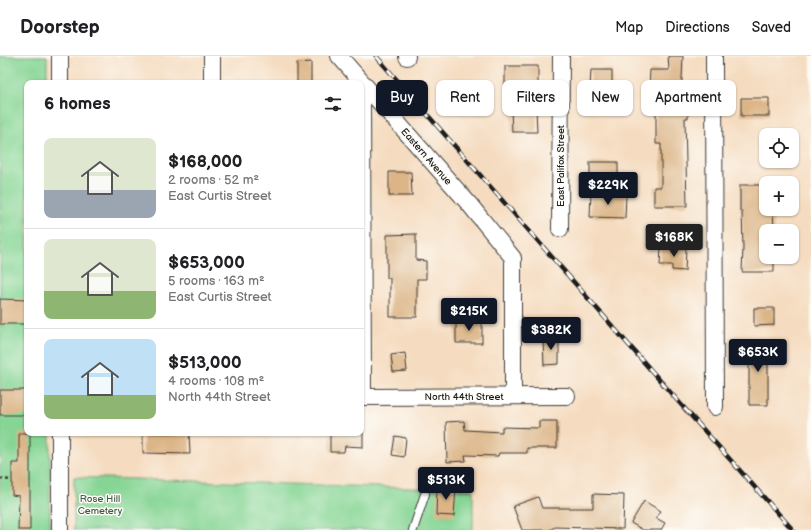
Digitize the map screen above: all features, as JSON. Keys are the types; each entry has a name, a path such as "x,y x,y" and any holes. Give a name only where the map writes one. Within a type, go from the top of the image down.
{"street":[{"path":"60,56 60,80"},
{"path":"212,56 212,80"},
{"name":"Eastern Avenue","path":"338,56 359,80"},
{"name":"East Palifox Street","path":"560,229 561,56"},
{"path":"714,56 716,407"},
{"name":"Eastern Avenue","path":"364,85 470,205 513,258 513,396"},
{"name":"North 44th Street","path":"364,397 567,396"},
{"path":"60,436 60,530"}],"lane":[{"path":"413,530 425,494"}],"path":[{"path":"0,479 12,480"}],"green space":[{"path":"0,56 47,56 47,80 24,80 24,436 50,436 50,530 0,530"},
{"name":"Rose Hill Cemetery","path":"74,477 473,490 473,530 74,530"}],"building":[{"path":"668,56 683,56 682,80 649,80 650,70 669,70"},
{"path":"311,62 311,80 297,80 297,63"},
{"path":"505,66 538,66 538,80 505,80"},
{"path":"591,70 612,70 612,80 590,80"},
{"path":"741,98 769,98 769,116 741,116"},
{"path":"511,116 536,116 537,132 512,132"},
{"path":"656,116 688,116 688,118 685,118 687,206 654,206 654,187 661,187 661,144 656,144"},
{"path":"590,162 618,162 618,176 590,176"},
{"path":"389,172 411,172 412,196 389,196"},
{"path":"740,185 759,185 759,216 773,216 774,224 759,224 759,264 774,264 774,272 742,272 742,211 740,211"},
{"path":"591,194 626,195 625,218 590,217"},
{"path":"416,234 416,260 426,261 426,279 417,279 417,317 390,317 390,278 387,278 387,235"},
{"path":"661,248 686,248 685,271 672,270 672,265 660,265"},
{"path":"0,299 24,300 24,324 0,324"},
{"path":"754,308 774,308 774,325 754,326"},
{"path":"456,321 482,321 482,343 456,343"},
{"path":"559,338 559,364 544,365 543,339"},
{"path":"773,346 773,362 768,362 768,405 749,405 749,363 742,363 742,347"},
{"path":"405,353 407,371 393,372 391,355"},
{"path":"0,390 24,390 24,415 0,415"},
{"path":"464,421 465,430 502,432 502,427 539,428 539,421 557,421 557,448 527,448 527,453 499,453 498,456 465,455 466,461 447,462 446,422"},
{"path":"19,433 24,433 24,436 30,436 30,530 18,530 19,496 12,495 12,463 19,463"},
{"path":"143,436 189,436 190,454 143,453"},
{"path":"330,436 363,436 363,447 345,446 344,452 330,452"},
{"path":"395,436 406,438 404,457 392,455"},
{"path":"437,487 456,488 454,516 436,515"},
{"path":"593,494 624,495 623,529 555,527 549,530 522,530 513,506 538,497 542,508 593,508"},
{"path":"644,501 661,511 656,518 665,523 661,530 643,530 631,523"}],"railway":[{"path":"376,56 677,400 793,530"}]}
